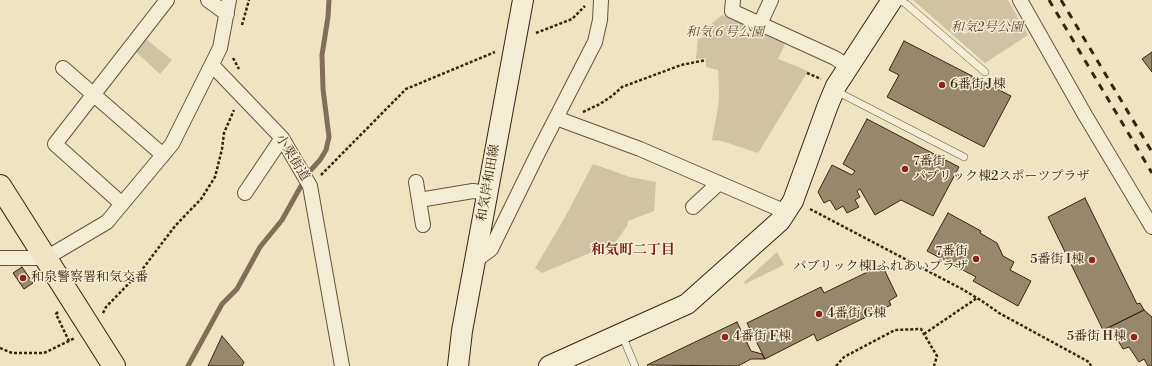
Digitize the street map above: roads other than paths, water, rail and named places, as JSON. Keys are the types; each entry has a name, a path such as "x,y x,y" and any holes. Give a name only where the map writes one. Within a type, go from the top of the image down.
{"main road":[{"path":"0,186 114,366"}],"street":[{"path":"122,204 55,144 167,0"},
{"path":"0,258 46,258 107,222 172,144 220,48 228,7 208,0"},
{"name":"和気岸和田線","path":"458,366 462,331 523,0"},
{"path":"733,0 732,11 835,58 848,67"},
{"path":"760,24 770,0"},
{"path":"550,366 575,361 621,334 687,304 780,221 790,206 834,90 892,0"},
{"path":"1020,0 1085,115 1152,227"},
{"path":"476,260 491,249 595,42 600,20 594,2"},
{"name":"小栗街道","path":"212,65 282,138 310,186 342,366"},
{"path":"63,68 163,155"},
{"path":"556,118 640,149 719,183 790,206"},
{"path":"245,193 282,138"},
{"path":"416,182 423,225"},
{"path":"693,207 719,183"},
{"path":"419,200 474,191 488,193"}],"lane":[{"path":"899,0 906,4 985,72"},
{"path":"834,90 964,157"},
{"path":"621,334 635,366"}],"waterway":[{"path":"309,172 320,160 326,150 329,137 323,89 322,55 329,0"},
{"path":"188,366 222,304 237,289 260,247 282,220 301,186"}],"railway":[{"path":"1049,0 1152,173"},
{"path":"1061,0 1152,152"}],"place":[{"name":"6番街 J棟","path":"942,85"},
{"name":"7番街 パブリック棟2スポーツプラザ","path":"905,169"},
{"name":"7番街 パブリック棟1ふれあいプラザ","path":"976,259"},
{"name":"5番街 I棟","path":"1092,260"},
{"name":"和泉警察署和気交番","path":"23,278"},
{"name":"4番街 G棟","path":"819,314"},
{"name":"4番街 F棟","path":"725,337"},
{"name":"5番街 H棟","path":"1134,337"}],"district":[{"name":"和気町二丁目","path":"633,251"}],"park label":[{"name":"和気2号公園","path":"987,28"},
{"name":"和気６号公園","path":"725,33"}]}
